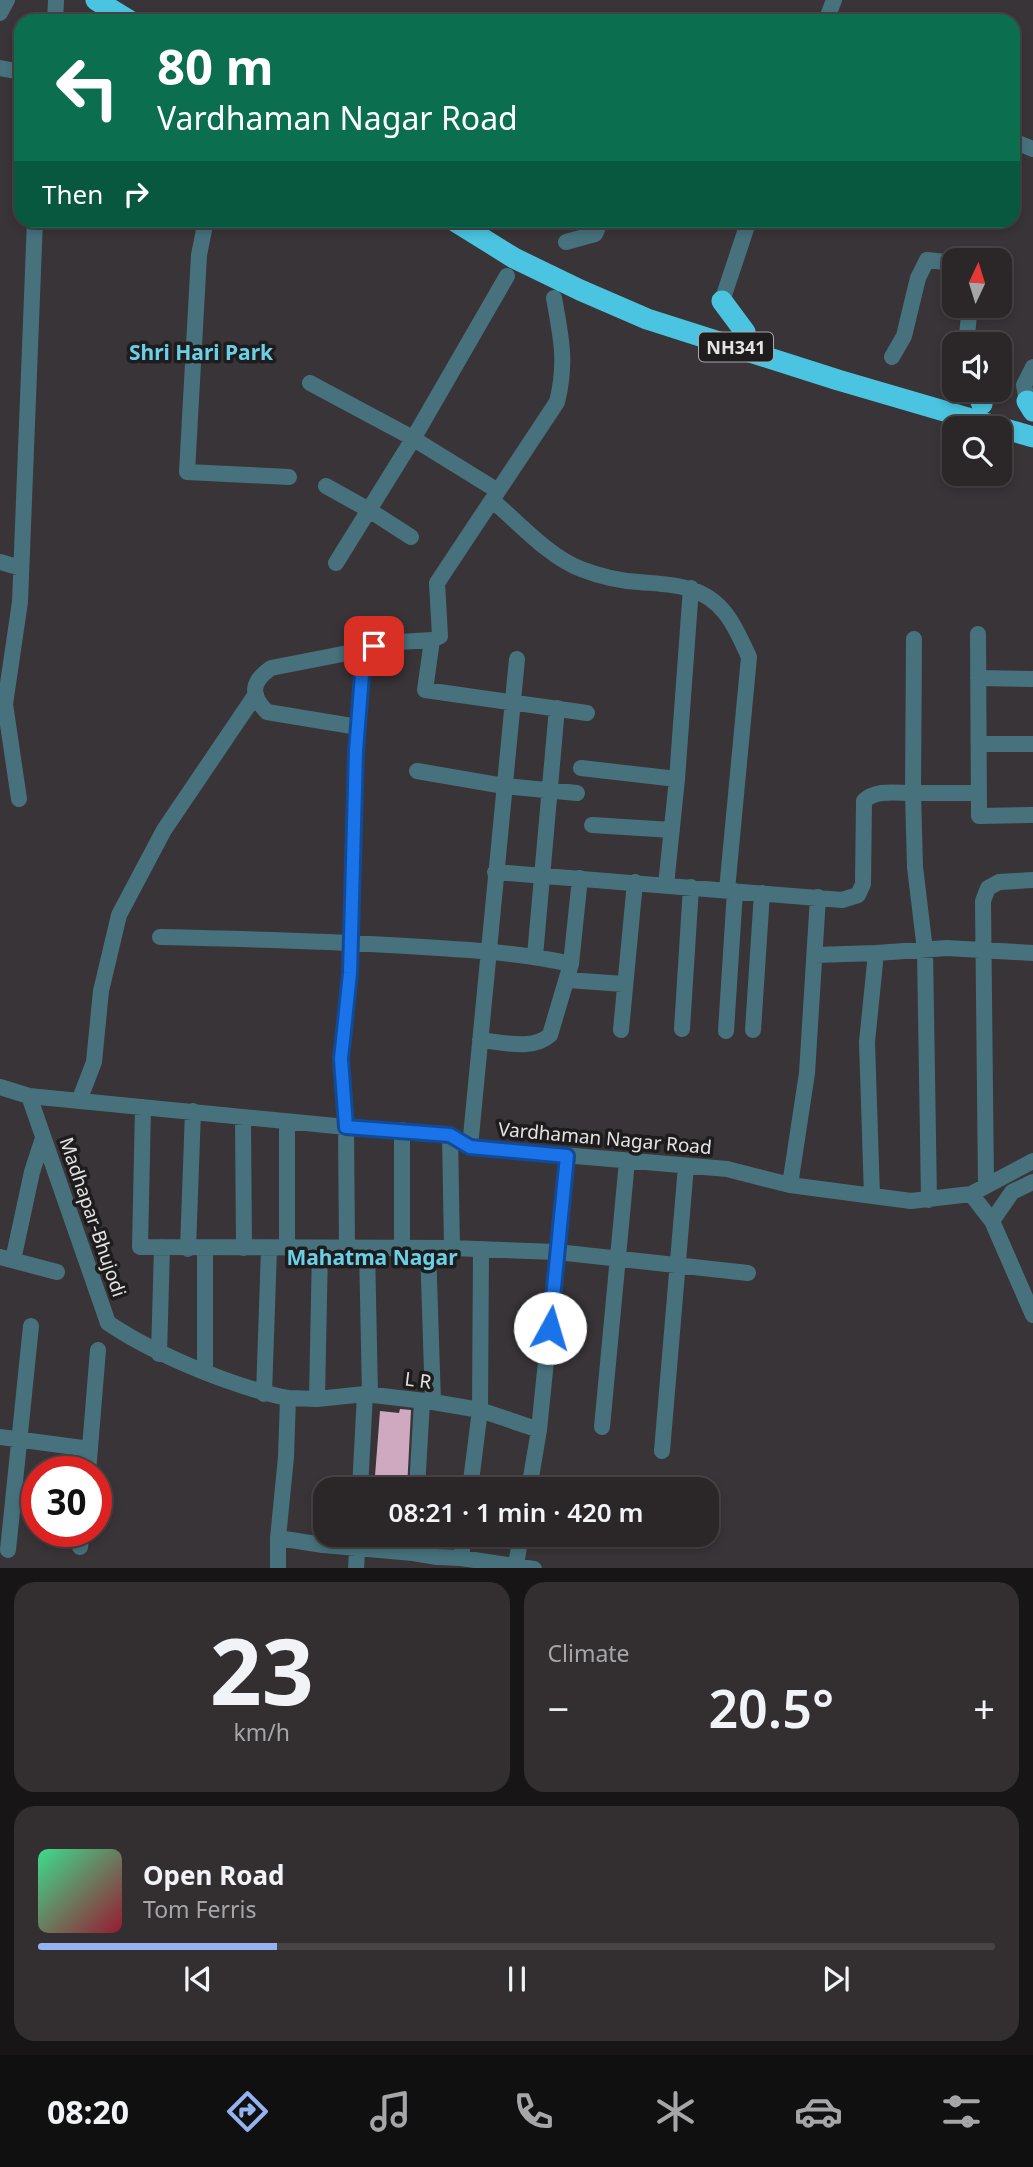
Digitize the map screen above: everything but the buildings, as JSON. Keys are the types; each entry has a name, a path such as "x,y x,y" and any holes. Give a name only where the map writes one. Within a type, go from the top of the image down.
{"highway":[{"path":"96,0 119,14"},
{"name":"NH341","path":"463,228 511,267 579,290 647,319 824,376 1033,437"},
{"path":"511,267 528,286"},
{"name":"NH341","path":"722,301 745,332"}],"street":[{"path":"0,13 8,0"},
{"path":"19,799 2,704 20,602 34,228"},
{"path":"204,228 199,254 187,472 289,477"},
{"path":"566,242 595,234 598,228"},
{"path":"722,301 746,228"},
{"path":"892,357 904,336 918,278 928,260 942,262"},
{"path":"336,563 414,439 511,267"},
{"path":"358,727 267,712 259,704 255,684 260,676 271,668 368,649 382,643 432,640 440,636 437,583 557,402 563,378 563,351 554,298"},
{"path":"1030,406 1024,384 1033,367"},
{"path":"310,383 414,439 495,495 550,551 578,568 602,576 691,588 710,598 726,613 749,657 731,890 726,1031"},
{"path":"326,486 411,537"},
{"path":"0,562 21,568"},
{"path":"666,885 691,588"},
{"path":"978,634 979,816 1033,815"},
{"path":"914,639 913,793 915,866 925,950 929,1200"},
{"path":"432,640 425,690 587,713"},
{"path":"347,1248 346,1127 341,1059 350,973 358,727 363,662 368,649"},
{"path":"470,1147 516,659"},
{"path":"978,678 1033,679"},
{"path":"79,1101 94,1062 101,991 119,915 164,830 256,694"},
{"path":"535,956 557,708"},
{"path":"979,744 1033,744"},
{"path":"582,768 677,779"},
{"path":"417,771 504,786 577,793"},
{"path":"495,872 842,900 858,895 863,884 862,807 873,794 979,793"},
{"path":"593,825 672,830"},
{"path":"480,1040 531,1044 545,1040 553,1030 569,972 580,878"},
{"path":"1033,880 999,882 988,888 983,901 985,950 978,1190 1033,1315"},
{"path":"621,1030 635,883"},
{"path":"682,1029 691,887"},
{"path":"753,1031 762,893"},
{"path":"790,1185 807,1073 818,897"},
{"path":"160,937 351,942 488,951 535,956 569,972 624,984"},
{"path":"815,955 947,948 1033,953"},
{"path":"872,1196 867,1042 876,953"},
{"name":"Vardhaman Nagar Road","path":"0,1087 29,1096 450,1135 470,1147 727,1169 790,1185 911,1201 978,1190 1033,1161"},
{"name":"Madhapar-Bhujodi","path":"29,1096 108,1323 159,1354 264,1394 288,1398"},
{"path":"143,1107 140,1247 481,1248 619,1257 748,1273"},
{"path":"188,1249 193,1111"},
{"path":"243,1117 244,1248"},
{"path":"287,1122 287,1248"},
{"path":"402,1130 402,1248"},
{"path":"450,1135 452,1248"},
{"path":"43,1138 7,1259 57,1272"},
{"path":"531,1477 540,1430 567,1156"},
{"path":"602,1427 627,1161"},
{"path":"662,1451 686,1166"},
{"path":"992,1221 1012,1192 1033,1182"},
{"path":"159,1354 162,1247"},
{"path":"205,1248 205,1373"},
{"path":"361,1477 368,1394 368,1248"},
{"path":"419,1477 428,1402 428,1248"},
{"path":"472,1477 480,1410 481,1248"},
{"path":"264,1394 269,1249"},
{"path":"317,1399 320,1249"},
{"path":"8,1550 31,1326"},
{"path":"89,1456 98,1350"},
{"name":"L R","path":"288,1398 317,1399 368,1394 480,1410 540,1430"},
{"path":"278,1568 288,1398"},
{"path":"0,1437 90,1449"},
{"path":"278,1538 313,1540"},
{"path":"356,1568 358,1547"},
{"path":"383,1547 413,1553 437,1563 460,1558 493,1566 516,1565 530,1568"},
{"path":"413,1547 413,1553"},
{"path":"460,1558 462,1547"},
{"path":"516,1565 519,1547"}],"district":[{"name":"Shri Hari Park","path":"201,352"},
{"name":"Mahatma Nagar","path":"372,1257"}],"route":[{"path":"374,646 368,649 363,662 356,751 350,973 341,1059 346,1127 450,1135 470,1147 567,1156 550,1328"}]}
